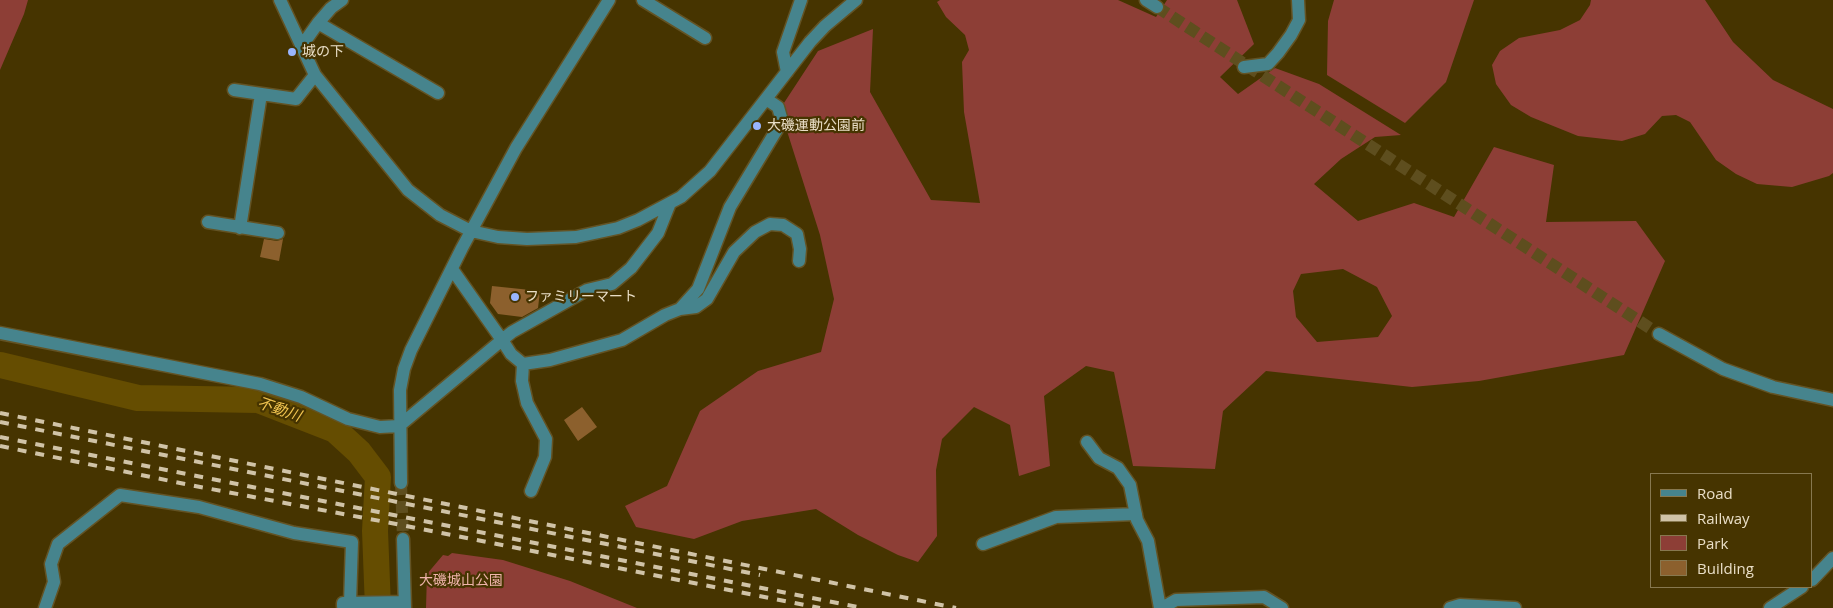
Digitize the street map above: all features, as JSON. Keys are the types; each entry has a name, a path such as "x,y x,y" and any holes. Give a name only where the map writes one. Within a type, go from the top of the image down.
{"street":[{"path":"280,0 315,75 408,190 440,215 471,231 498,237 527,239 576,238 618,228 681,196 710,170 825,26 856,0"},
{"path":"301,47 331,8 342,0"},
{"path":"401,483 400,390 404,369 411,350 471,231 514,153 609,0"},
{"path":"643,0 705,38"},
{"path":"787,72 783,52 801,0"},
{"path":"1244,67 1268,64 1278,53 1299,20 1298,0"},
{"path":"318,23 438,93"},
{"path":"234,90 296,99 315,75"},
{"path":"240,228 261,94"},
{"path":"680,309 698,289 730,208 782,121 778,107 766,99"},
{"path":"0,333 260,384 301,397 348,419 380,427 399,426 512,332 566,300 587,290 612,284 631,268 658,233 670,203"},
{"path":"208,222 278,233"},
{"path":"452,269 511,354 523,364 550,360 622,340 664,315 696,306 707,299 734,252 755,232 770,224 783,225 797,234 800,261"},
{"path":"1659,334 1723,369 1773,387 1833,400"},
{"path":"523,364 522,381 527,403 546,439 545,457 531,491"},
{"path":"1087,442 1100,458 1118,468 1130,485 1137,520 1148,541 1161,608 1176,600 1264,597 1282,608"},
{"path":"45,608 54,582 51,564 58,544 120,495 198,507 294,533 352,542 347,606 402,604 403,539"},
{"path":"983,544 1056,517 1136,514"},
{"path":"1813,579 1833,558"},
{"path":"1770,608 1800,588"},
{"path":"1450,608 1460,605 1515,608"}],"green space":[{"path":"0,0 28,0 0,70"},
{"path":"940,0 1118,0 1156,17 1167,0 1237,0 1254,44 1220,77 1238,94 1275,68 1319,84 1401,135 1375,137 1341,159 1314,184 1358,221 1414,203 1454,217 1494,147 1554,165 1546,222 1636,221 1665,261 1624,355 1479,381 1412,387 1266,371 1223,411 1215,469 1133,466 1114,372 1086,366 1044,396 1050,466 1019,476 1010,425 974,407 942,439 936,470 937,536 918,562 898,555 858,535 816,509 742,521 694,539 636,527 625,506 667,486 700,411 758,371 821,352 834,299 820,235 780,109 818,51 873,29 870,92 931,200 980,203 964,112 962,62 969,50 965,35 946,17 937,2","holes":["1343,269 1377,287 1392,316 1378,337 1317,342 1296,317 1293,291 1301,274"]},
{"path":"1334,0 1474,0 1446,82 1405,123 1327,75 1328,21"},
{"path":"1591,0 1705,0 1733,42 1773,80 1833,109 1833,173 1829,176 1792,187 1757,184 1736,174 1716,160 1690,122 1676,115 1662,116 1645,134 1622,141 1578,136 1531,117 1511,105 1496,84 1492,65 1500,51 1519,38 1560,30 1580,20 1590,5"},
{"name":"大磯城山公園","path":"452,553 503,560 570,581 637,608 426,608 427,574 443,555 448,556"}],"building":[{"path":"264,239 277,241 283,239 279,261 260,257"},
{"name":"ファミリーマート","path":"492,286 540,291 538,308 522,317 498,314 490,303"},
{"path":"582,407 597,427 578,441 564,420"}],"waterway":[{"name":"不動川","path":"0,365 138,398 258,400 335,430 359,452 378,477 375,531 378,608"}],"tunnel":[{"path":"1157,7 1659,334"},
{"path":"401,483 403,539"}],"railway":[{"path":"0,413 956,608"},
{"path":"0,422 760,575"},
{"path":"0,437 863,608"},
{"path":"0,446 820,608"}],"place":[{"name":"城の下","path":"292,52"},
{"name":"大磯運動公園前","path":"757,126"},
{"name":"ファミリーマート","path":"515,297"}]}
